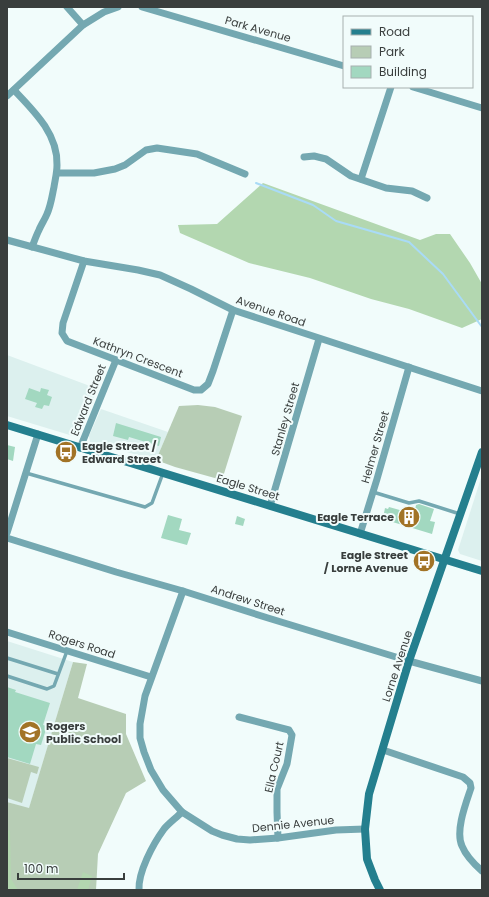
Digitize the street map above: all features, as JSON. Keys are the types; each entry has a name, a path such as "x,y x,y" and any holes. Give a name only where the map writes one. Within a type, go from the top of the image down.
{"main road":[{"name":"Eagle Street","path":"7,425 482,571"},
{"name":"Lorne Avenue","path":"380,890 367,859 365,829 369,794 409,661 482,452"}],"street":[{"path":"66,7 83,25"},
{"path":"7,96 83,25 104,12 118,7"},
{"name":"Park Avenue","path":"142,7 343,66"},
{"path":"361,179 390,88"},
{"path":"416,88 482,108"},
{"path":"14,90 38,116 50,134 55,144 58,164 51,204 32,247"},
{"path":"57,173 94,173 115,169 125,165 146,150 157,148 197,154 245,174"},
{"path":"304,157 314,156 326,159 351,176 386,188 412,192 427,198"},
{"name":"Avenue Road","path":"7,240 84,261 160,275 198,292 232,310 482,391"},
{"name":"Kathryn Crescent","path":"84,261 63,323 62,333 67,341 194,390 202,390 208,384 232,310"},
{"name":"Stanley Street","path":"270,506 319,339"},
{"name":"Edward Street","path":"80,448 116,360"},
{"name":"Helmer Street","path":"360,534 409,367"},
{"path":"7,533 38,434"},
{"name":"Andrew Street","path":"7,538 409,661 482,681"},
{"name":"Dennie Avenue","path":"183,591 151,677 143,703 140,724 140,738 151,770 163,790 182,812 222,835 237,838 250,840 278,838 336,830 365,829"},
{"name":"Rogers Road","path":"7,632 151,677"},
{"name":"Ella Court","path":"239,717 289,730 292,735 287,764 277,789 278,838"},
{"path":"383,750 463,777 470,783 471,788 460,827 460,841 465,853 482,871"},
{"path":"139,890 138,882 148,856 165,828 182,812"}],"lane":[{"path":"26,473 145,507 152,503 162,473"},
{"path":"373,492 410,503 419,501 460,514"},
{"path":"7,676 47,689 54,686 67,651"},
{"path":"7,658 58,674"}],"shaded area":[{"path":"7,355 98,389 77,432 73,436 7,416"},
{"path":"101,409 168,432 156,460 90,442 89,436"},
{"path":"482,475 482,561 460,554 458,550"},
{"name":"Rogers Public School","path":"7,641 73,662 29,809 7,802"}],"green space":[{"path":"263,183 420,240 436,234 450,234 470,263 482,284 482,319 462,328 409,309 371,299 310,278 249,263 180,233 178,225 217,224"},
{"path":"198,405 215,407 242,416 222,480 156,460 179,406"},
{"path":"73,662 87,664 78,698 126,714 126,734 146,781 126,793 98,854 96,890 7,890 7,802 29,808"},
{"path":"7,758 39,767 37,774 31,772 22,803 7,798"},
{"path":"10,830 11,879 18,890 7,890 7,831"},
{"path":"83,872 92,876 88,890 77,890"}],"building":[{"path":"29,388 40,392 41,388 49,390 47,395 52,397 49,406 44,405 42,409 35,407 37,403 25,399"},
{"path":"116,423 161,437 159,446 129,437 128,440 113,436"},
{"path":"7,445 15,447 13,461 7,459"},
{"name":"Eagle Terrace","path":"419,504 434,509 430,521 435,522 432,534 386,520 388,514 384,513 385,508 388,509 389,507 414,514 416,505"},
{"path":"168,515 182,519 179,530 191,533 187,545 161,538"},
{"path":"237,516 245,519 243,526 235,524"},
{"path":"7,687 16,690 15,692 50,703 43,725 47,726 41,745 36,744 30,764 7,757"}],"waterway":[{"path":"256,183 313,205 336,221 409,242 443,274 482,327"}],"place":[{"name":"Eagle Street / Edward Street","path":"66,452"},
{"name":"Eagle Terrace","path":"409,517"},
{"name":"Eagle Street / Lorne Avenue","path":"424,561"},
{"name":"Rogers Public School","path":"30,732"}]}
